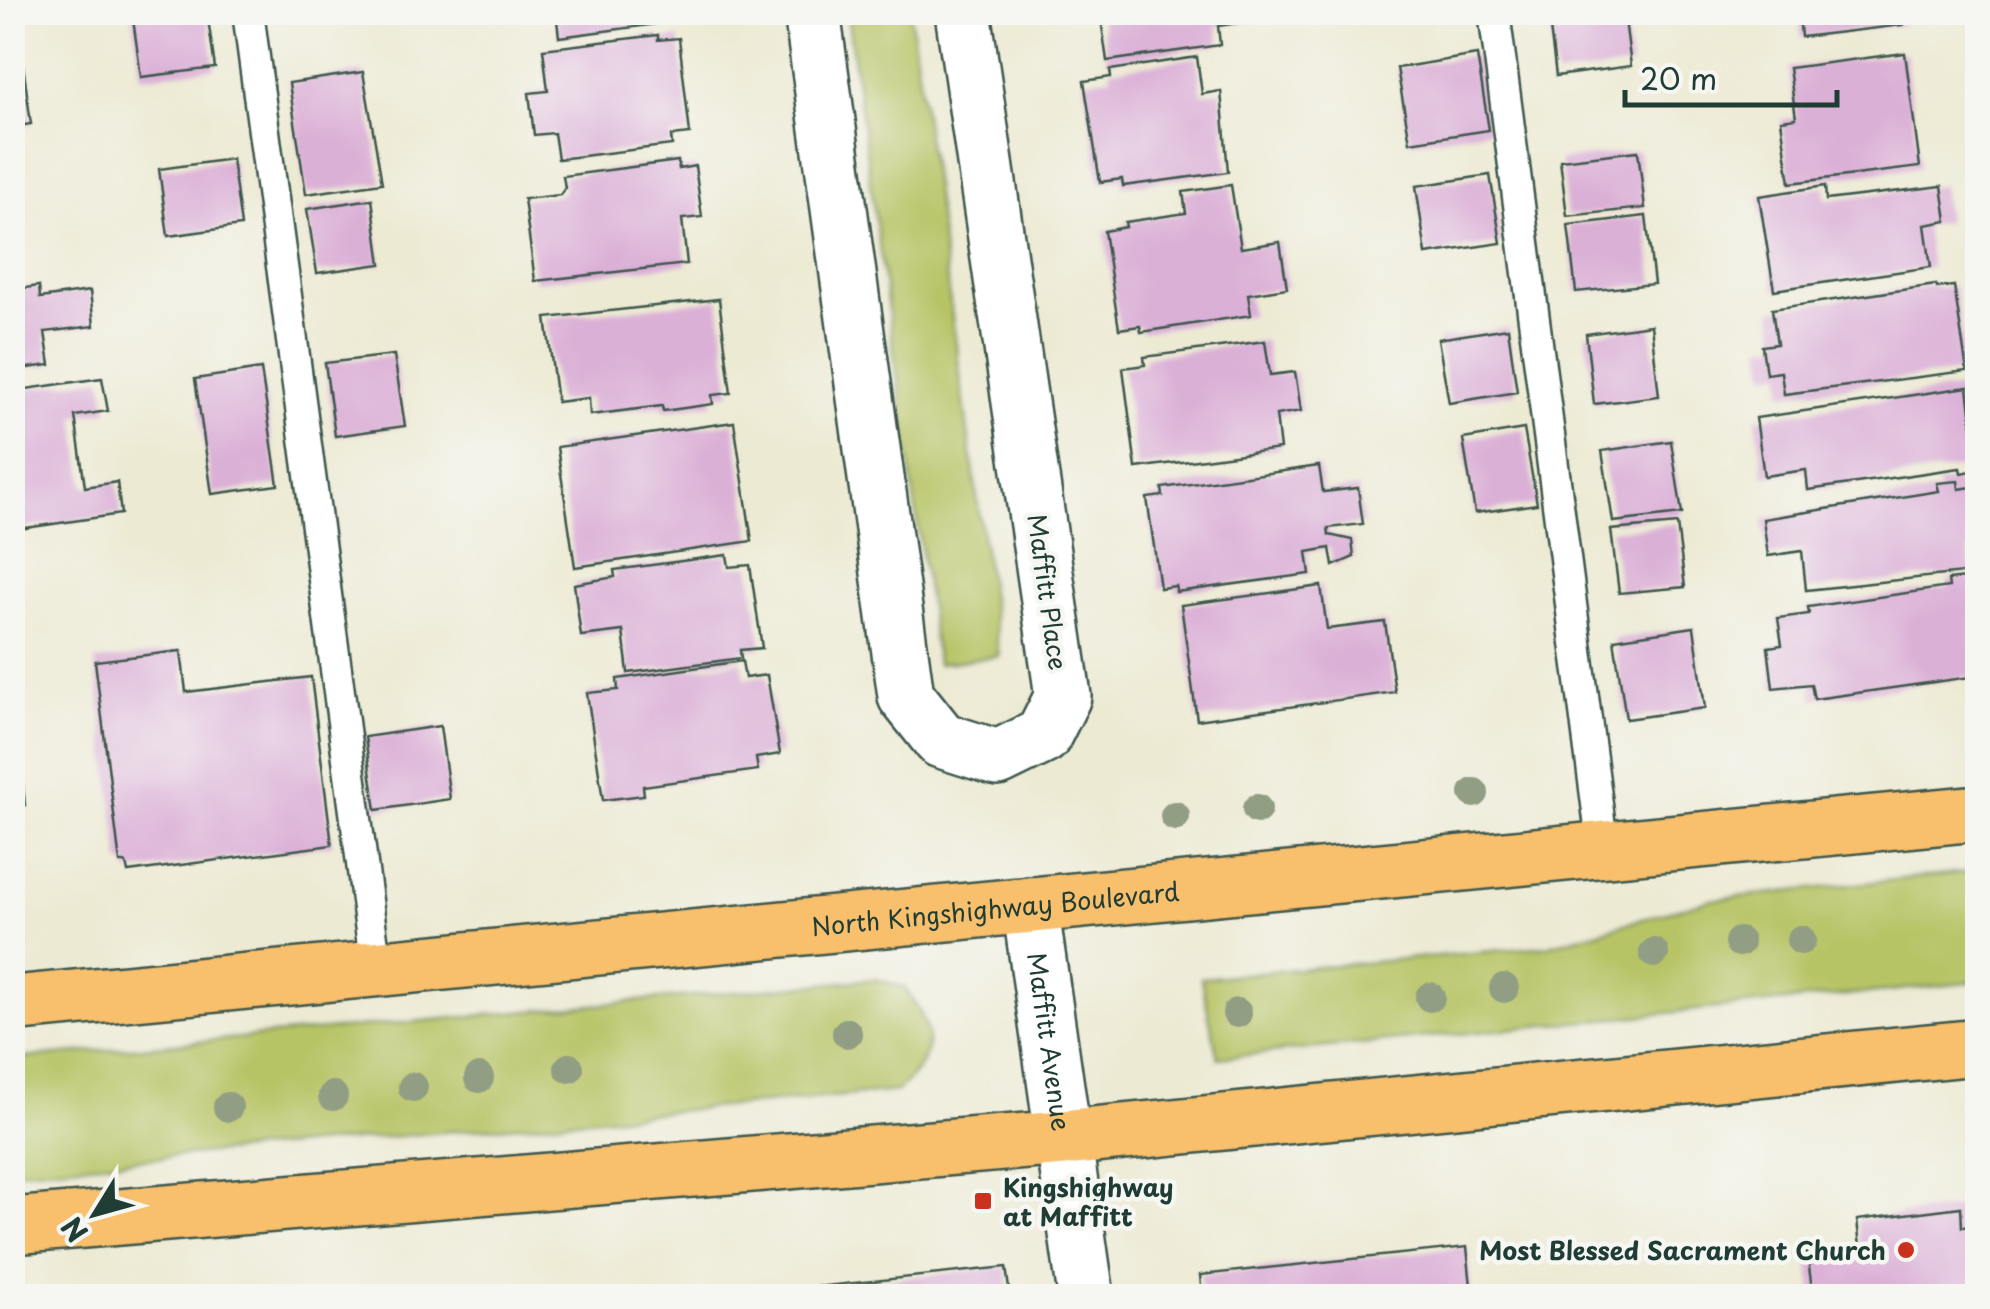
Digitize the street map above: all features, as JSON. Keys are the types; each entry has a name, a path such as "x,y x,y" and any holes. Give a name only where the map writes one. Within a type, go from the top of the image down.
{"main road":[{"name":"North Kingshighway Boulevard","path":"12,1004 1978,812"},
{"path":"12,1226 1063,1138 1978,1048"}],"street":[{"name":"Maffitt Place","path":"812,12 906,696 940,740 998,758 1044,736 1063,696 962,12"},
{"name":"Maffitt Avenue","path":"1030,905 1086,1296"}],"lane":[{"path":"248,12 376,968"},
{"path":"1494,12 1603,850"}],"green space":[{"path":"847,13 910,13 999,656 937,664"},
{"path":"1977,871 1977,982 1218,1058 1201,978 1547,946 1709,900"},
{"path":"875,979 904,987 926,1029 926,1054 897,1091 13,1171 13,1059"}],"building":[{"path":"132,12 207,12 215,68 141,77"},
{"path":"556,12 671,12 672,22 559,37"},
{"path":"1100,12 1257,12 1258,20 1218,26 1220,45 1107,61"},
{"path":"1548,12 1624,12 1631,66 1556,76"},
{"path":"1775,12 1901,12 1903,25 1801,37 1799,15 1775,19"},
{"path":"658,35 658,40 679,38 690,134 671,136 672,145 558,159 554,133 534,135 529,93 548,91 543,49"},
{"path":"1905,53 1920,167 1790,183 1781,120 1796,118 1789,68"},
{"path":"1477,55 1489,130 1410,142 1397,68"},
{"path":"22,57 31,124 12,127 12,59"},
{"path":"1197,57 1202,94 1221,91 1228,172 1123,186 1122,179 1100,182 1084,81 1111,77 1110,70"},
{"path":"363,72 382,183 306,194 289,83"},
{"path":"1638,151 1645,208 1567,216 1560,160"},
{"path":"232,159 241,226 168,236 159,169"},
{"path":"678,161 679,169 695,166 702,217 682,219 687,264 535,281 524,199 560,195 565,188 563,176"},
{"path":"1490,175 1501,243 1426,254 1416,186"},
{"path":"1231,185 1241,248 1280,242 1287,288 1248,294 1251,315 1141,332 1140,326 1119,329 1104,231 1126,227 1125,222 1186,213 1183,192"},
{"path":"1825,186 1826,200 1942,186 1947,221 1925,225 1931,267 1774,290 1759,196"},
{"path":"372,199 381,264 317,273 307,209"},
{"path":"1646,216 1654,284 1576,292 1568,225"},
{"path":"1936,285 1954,286 1967,371 1784,394 1781,372 1766,374 1762,346 1777,344 1772,309"},
{"path":"39,286 40,298 90,291 94,326 45,332 50,365 12,370 12,290"},
{"path":"719,299 731,393 712,395 713,404 590,415 589,398 557,402 546,318"},
{"path":"1651,325 1659,396 1594,404 1586,334"},
{"path":"1508,328 1517,392 1449,403 1438,339"},
{"path":"1265,341 1270,375 1295,372 1301,411 1276,415 1280,449 1136,468 1123,368 1145,365 1144,357"},
{"path":"394,355 405,426 335,436 325,363"},
{"path":"261,369 278,485 212,494 195,379"},
{"path":"102,378 108,411 75,416 85,487 117,482 121,514 12,530 12,391"},
{"path":"1968,387 1978,470 1961,473 1960,468 1808,490 1806,470 1764,476 1756,418"},
{"path":"734,422 752,541 575,567 557,447"},
{"path":"1524,429 1537,504 1475,513 1463,439"},
{"path":"1671,441 1682,514 1613,522 1602,451"},
{"path":"1319,466 1323,492 1358,488 1363,524 1328,528 1329,535 1352,540 1354,557 1333,566 1330,548 1307,552 1310,574 1176,592 1176,586 1160,588 1147,498 1163,496 1162,488"},
{"path":"1958,481 1959,489 1978,486 1978,550 1969,551 1972,572 1806,590 1802,551 1768,556 1763,519 1939,491 1937,483"},
{"path":"1677,524 1685,587 1619,593 1611,530"},
{"path":"727,555 729,567 750,565 762,648 740,650 741,658 628,673 623,631 581,636 574,584 615,577 614,570"},
{"path":"1974,577 1978,584 1978,676 1814,699 1811,684 1773,688 1768,647 1782,645 1778,618 1809,614 1808,607 1949,587 1948,580"},
{"path":"1321,586 1327,629 1385,622 1395,692 1197,720 1181,605"},
{"path":"1694,627 1705,708 1626,719 1614,639"},
{"path":"181,651 186,692 311,677 332,845 128,872 126,863 120,863 95,661"},
{"path":"742,661 745,678 767,675 780,754 756,758 758,770 643,786 644,795 603,800 587,693 618,690 617,679"},
{"path":"12,725 17,725 25,805 12,806"},
{"path":"440,726 450,799 376,810 365,737"},
{"name":"Most Blessed Sacrament Church","path":"1961,1207 1962,1227 1978,1225 1978,1296 1813,1296 1807,1253 1860,1247 1857,1220"},
{"path":"1467,1247 1472,1296 1202,1296 1200,1275"},
{"path":"1006,1267 1010,1296 768,1296 767,1292"}],"place":[{"name":"Kingshighway at Maffitt","path":"983,1201"},
{"name":"Most Blessed Sacrament Church","path":"1906,1250"}]}
